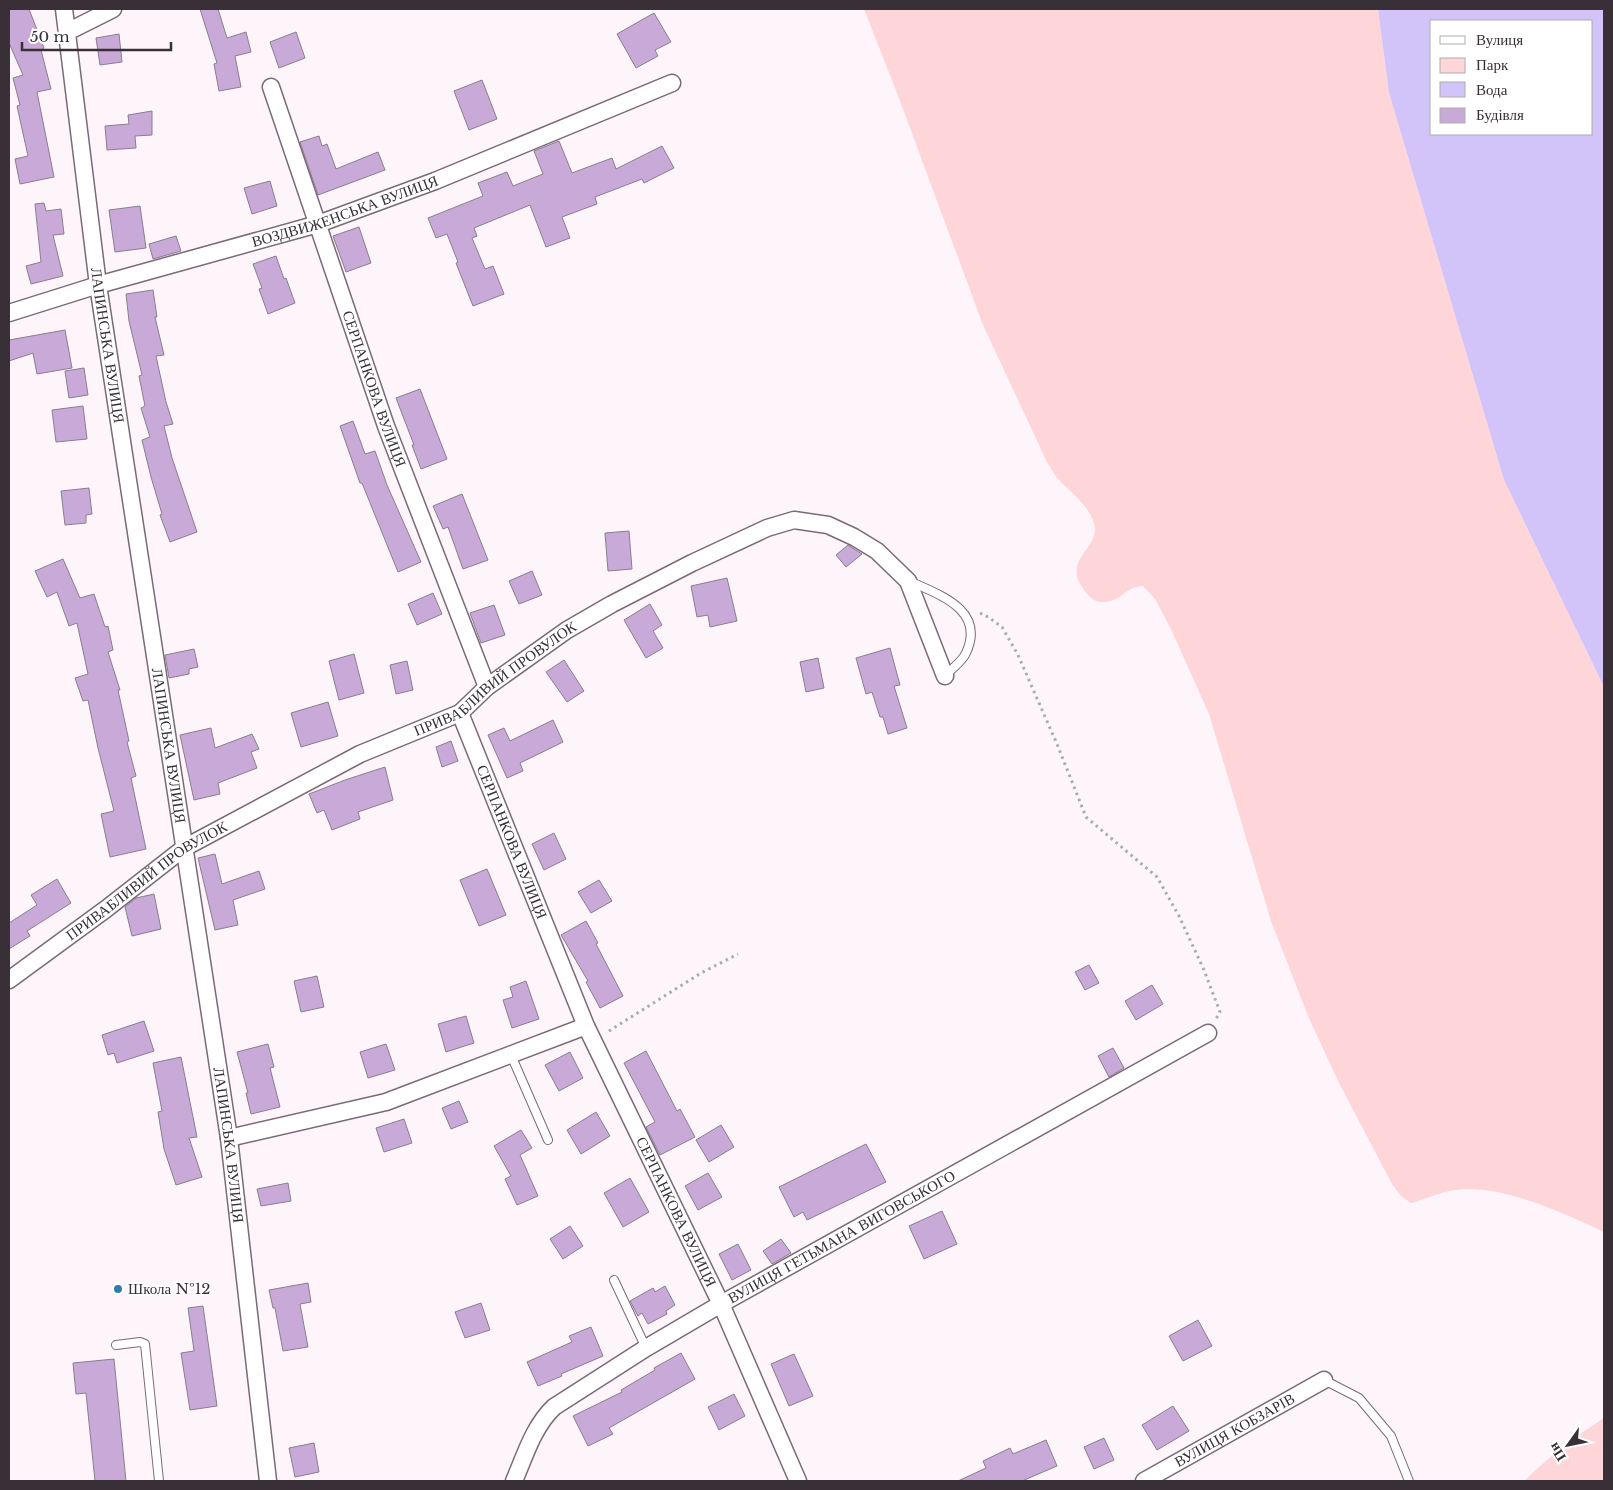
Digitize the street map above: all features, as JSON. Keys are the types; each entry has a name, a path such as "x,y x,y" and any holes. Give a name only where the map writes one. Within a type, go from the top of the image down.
{"street":[{"name":"ЛАПИНСЬКА ВУЛИЦЯ","path":"64,9 98,285 229,1138 268,1481"},
{"path":"67,32 113,9"},
{"name":"ВОЗДВИЖЕНСЬКА ВУЛИЦЯ","path":"9,314 98,285 318,224 435,181 672,83"},
{"name":"СЕРПАНКОВА ВУЛИЦЯ","path":"271,87 386,426 487,688"},
{"name":"ПРИВАБЛИВИЙ ПРОВУЛОК","path":"9,980 106,909 184,848 360,754 460,713 487,688 567,630 612,604 692,563 767,528 794,520 828,525 877,552 908,581 945,676"},
{"name":"СЕРПАНКОВА ВУЛИЦЯ","path":"460,713 586,1026 721,1304 798,1481"},
{"path":"229,1138 386,1102 586,1026"},
{"name":"ВУЛИЦЯ ГЕТЬМАНА ВИГОВСЬКОГО","path":"514,1481 543,1418 554,1407 646,1348 721,1304 1208,1033"},
{"name":"ВУЛИЦЯ КОБЗАРІВ","path":"1144,1481 1324,1380"}],"lane":[{"path":"908,581 952,602 964,612 972,633 966,654 945,676"},
{"path":"512,1055 548,1140"},
{"path":"614,1280 646,1348"},
{"path":"116,1345 140,1342 145,1344 159,1481"},
{"path":"1324,1380 1359,1398 1391,1436 1409,1481"}],"path":[{"path":"979,613 1002,627 1018,655 1057,744 1086,817 1157,877 1179,916 1204,970 1220,1012 1208,1033"},
{"path":"593,1041 701,973 738,954"}],"green space":[{"path":"864,9 1378,9 1389,93 1504,480 1604,687 1604,1232 1570,1216 1511,1195 1472,1189 1455,1190 1411,1203 1401,1196 1392,1184 1339,1083 1308,1016 1271,921 1209,714 1171,629 1155,599 1143,586 1132,589 1114,600 1099,602 1094,600 1084,590 1078,579 1077,570 1079,562 1092,540 1095,532 1094,523 1084,505 1058,479 1047,462 983,325"},
{"path":"1604,1418 1604,1481 1524,1481 1562,1447"}],"water":[{"path":"1378,9 1604,9 1604,687 1504,480 1389,93"}],"building":[{"path":"9,9 29,9 44,48 41,50 51,89 37,92 54,177 20,184 15,159 28,156 17,106 20,105 13,78 23,75 9,43"},
{"path":"200,9 218,9 227,38 246,32 251,52 235,56 241,87 219,91 214,64 217,63"},
{"path":"654,13 671,42 655,50 658,56 636,68 617,34"},
{"path":"296,32 305,58 279,68 270,42"},
{"path":"119,34 122,62 100,65 96,38"},
{"path":"482,80 497,119 469,130 454,91"},
{"path":"152,111 152,135 135,136 136,148 107,150 105,126 129,124 128,115"},
{"path":"319,136 322,146 327,144 336,169 378,152 385,170 318,195 300,142"},
{"path":"559,141 572,173 612,158 616,169 662,146 674,168 644,183 642,179 595,197 597,204 562,217 570,238 546,247 530,205 474,228 477,236 472,238 485,269 493,266 504,294 473,306 447,234 436,238 428,218 483,196 478,183 507,172 513,186 543,174 534,151"},
{"path":"270,181 277,206 252,214 244,188"},
{"path":"44,203 46,211 61,209 64,234 53,235 63,276 31,284 26,266 41,262 35,204"},
{"path":"140,206 146,248 115,252 109,210"},
{"path":"359,227 371,263 346,272 333,236"},
{"path":"176,236 181,251 153,259 149,244"},
{"path":"276,256 295,303 268,314 259,289 262,288 253,264"},
{"path":"153,290 157,317 155,317 164,355 156,356 173,424 164,426 172,458 197,532 170,542 160,515 162,514 142,440 150,437 141,408 145,406 139,376 142,375 129,321 126,294"},
{"path":"65,330 72,368 37,374 33,353 9,361 9,340"},
{"path":"84,368 88,395 69,398 65,371"},
{"path":"420,389 447,459 421,469 396,398"},
{"path":"83,406 87,439 56,442 52,410"},
{"path":"353,421 365,454 375,451 387,485 421,562 398,572 362,483 360,483 340,426"},
{"path":"89,488 92,514 86,515 86,523 65,525 61,491"},
{"path":"462,494 488,560 463,569 448,527 443,529 433,506"},
{"path":"629,531 632,569 608,571 605,533"},
{"path":"848,545 862,554 846,567 836,555"},
{"path":"63,559 80,598 94,594 105,627 108,626 113,650 108,652 120,690 118,690 129,741 127,742 136,776 131,778 146,849 110,857 101,814 114,811 88,700 83,701 75,678 88,674 77,623 69,626 57,592 47,597 35,571"},
{"path":"532,571 542,595 519,604 509,581"},
{"path":"727,578 737,621 710,627 708,615 697,617 691,586"},
{"path":"433,593 442,614 417,625 408,604"},
{"path":"650,604 662,625 653,631 663,648 646,658 624,620"},
{"path":"494,605 505,635 481,643 470,613"},
{"path":"890,648 900,685 894,686 907,728 888,734 872,692 866,694 856,658"},
{"path":"194,649 198,667 189,669 189,674 169,678 165,655"},
{"path":"354,654 364,693 339,700 329,661"},
{"path":"818,658 824,688 806,692 800,662"},
{"path":"564,660 584,691 567,702 546,672"},
{"path":"407,661 413,690 396,694 390,665"},
{"path":"328,702 338,736 301,747 291,713"},
{"path":"553,720 563,742 520,763 523,771 507,778 488,735 504,728 510,741"},
{"path":"211,728 215,748 252,734 259,749 251,752 257,768 218,783 220,794 194,800 180,735"},
{"path":"451,741 458,761 442,767 436,747"},
{"path":"385,767 393,800 358,812 360,819 332,830 324,810 317,813 309,794"},
{"path":"554,833 566,859 544,870 532,844"},
{"path":"215,854 222,884 259,871 265,889 233,900 238,925 215,930 198,858"},
{"path":"487,869 506,915 479,926 460,880"},
{"path":"57,879 71,903 27,931 30,936 9,949 9,923 37,905 31,895"},
{"path":"599,880 612,901 591,913 578,892"},
{"path":"154,894 161,929 132,936 125,907 136,898"},
{"path":"586,921 623,996 600,1008 586,982 588,981 561,935"},
{"path":"1089,965 1099,983 1085,990 1075,972"},
{"path":"317,976 324,1007 301,1012 294,981"},
{"path":"526,981 539,1019 512,1028 503,1000 513,997 510,987"},
{"path":"1152,985 1163,1004 1136,1020 1125,1001"},
{"path":"466,1016 474,1043 446,1052 438,1024"},
{"path":"144,1021 154,1051 117,1063 114,1053 108,1055 102,1035"},
{"path":"268,1044 274,1067 270,1068 280,1107 251,1114 246,1093 248,1093 237,1052"},
{"path":"386,1044 395,1070 368,1078 360,1052"},
{"path":"1113,1048 1124,1068 1109,1077 1098,1056"},
{"path":"646,1051 677,1111 680,1109 695,1137 660,1155 646,1127 655,1122 624,1063"},
{"path":"570,1052 583,1078 559,1091 545,1065"},
{"path":"181,1057 197,1137 189,1138 202,1177 176,1185 164,1149 158,1112 162,1111 153,1063"},
{"path":"459,1101 468,1122 451,1129 442,1108"},
{"path":"596,1112 610,1136 581,1154 567,1130"},
{"path":"404,1119 412,1143 384,1152 376,1128"},
{"path":"721,1125 734,1147 709,1162 696,1140"},
{"path":"521,1130 532,1148 520,1155 538,1196 517,1205 505,1179 511,1176 494,1146"},
{"path":"866,1144 886,1182 807,1220 803,1212 794,1217 779,1187"},
{"path":"708,1173 722,1197 698,1210 685,1186"},
{"path":"630,1178 649,1212 623,1227 604,1193"},
{"path":"288,1183 291,1201 261,1206 257,1189"},
{"path":"942,1211 957,1244 924,1259 909,1226"},
{"path":"570,1226 583,1246 563,1259 550,1239"},
{"path":"781,1239 791,1253 772,1264 763,1251"},
{"path":"738,1244 751,1270 732,1280 719,1254"},
{"path":"308,1283 311,1302 300,1304 308,1347 283,1351 275,1308 273,1308 269,1290"},
{"path":"665,1286 675,1305 666,1311 667,1314 648,1324 642,1313 638,1316 630,1301 653,1288 655,1292"},
{"path":"481,1303 490,1330 465,1338 455,1312"},
{"path":"203,1306 217,1406 190,1410 181,1353 194,1351 188,1308"},
{"path":"1198,1320 1212,1346 1183,1361 1169,1336"},
{"path":"591,1327 603,1356 538,1386 527,1362 572,1342 569,1336"},
{"path":"681,1353 695,1379 609,1428 613,1434 588,1446 573,1416 622,1392 621,1390 655,1370 654,1368"},
{"path":"794,1354 813,1396 789,1406 771,1364"},
{"path":"114,1359 126,1481 95,1481 86,1393 76,1394 73,1363"},
{"path":"734,1394 745,1416 719,1430 708,1407"},
{"path":"1173,1406 1189,1431 1157,1450 1142,1425"},
{"path":"1104,1438 1114,1460 1094,1469 1084,1447"},
{"path":"1046,1440 1057,1466 1022,1481 958,1481 986,1468 983,1461 1010,1448 1013,1454"},
{"path":"314,1443 319,1472 295,1477 289,1448"}],"place":[{"name":"Школа №12","path":"118,1289"}]}
